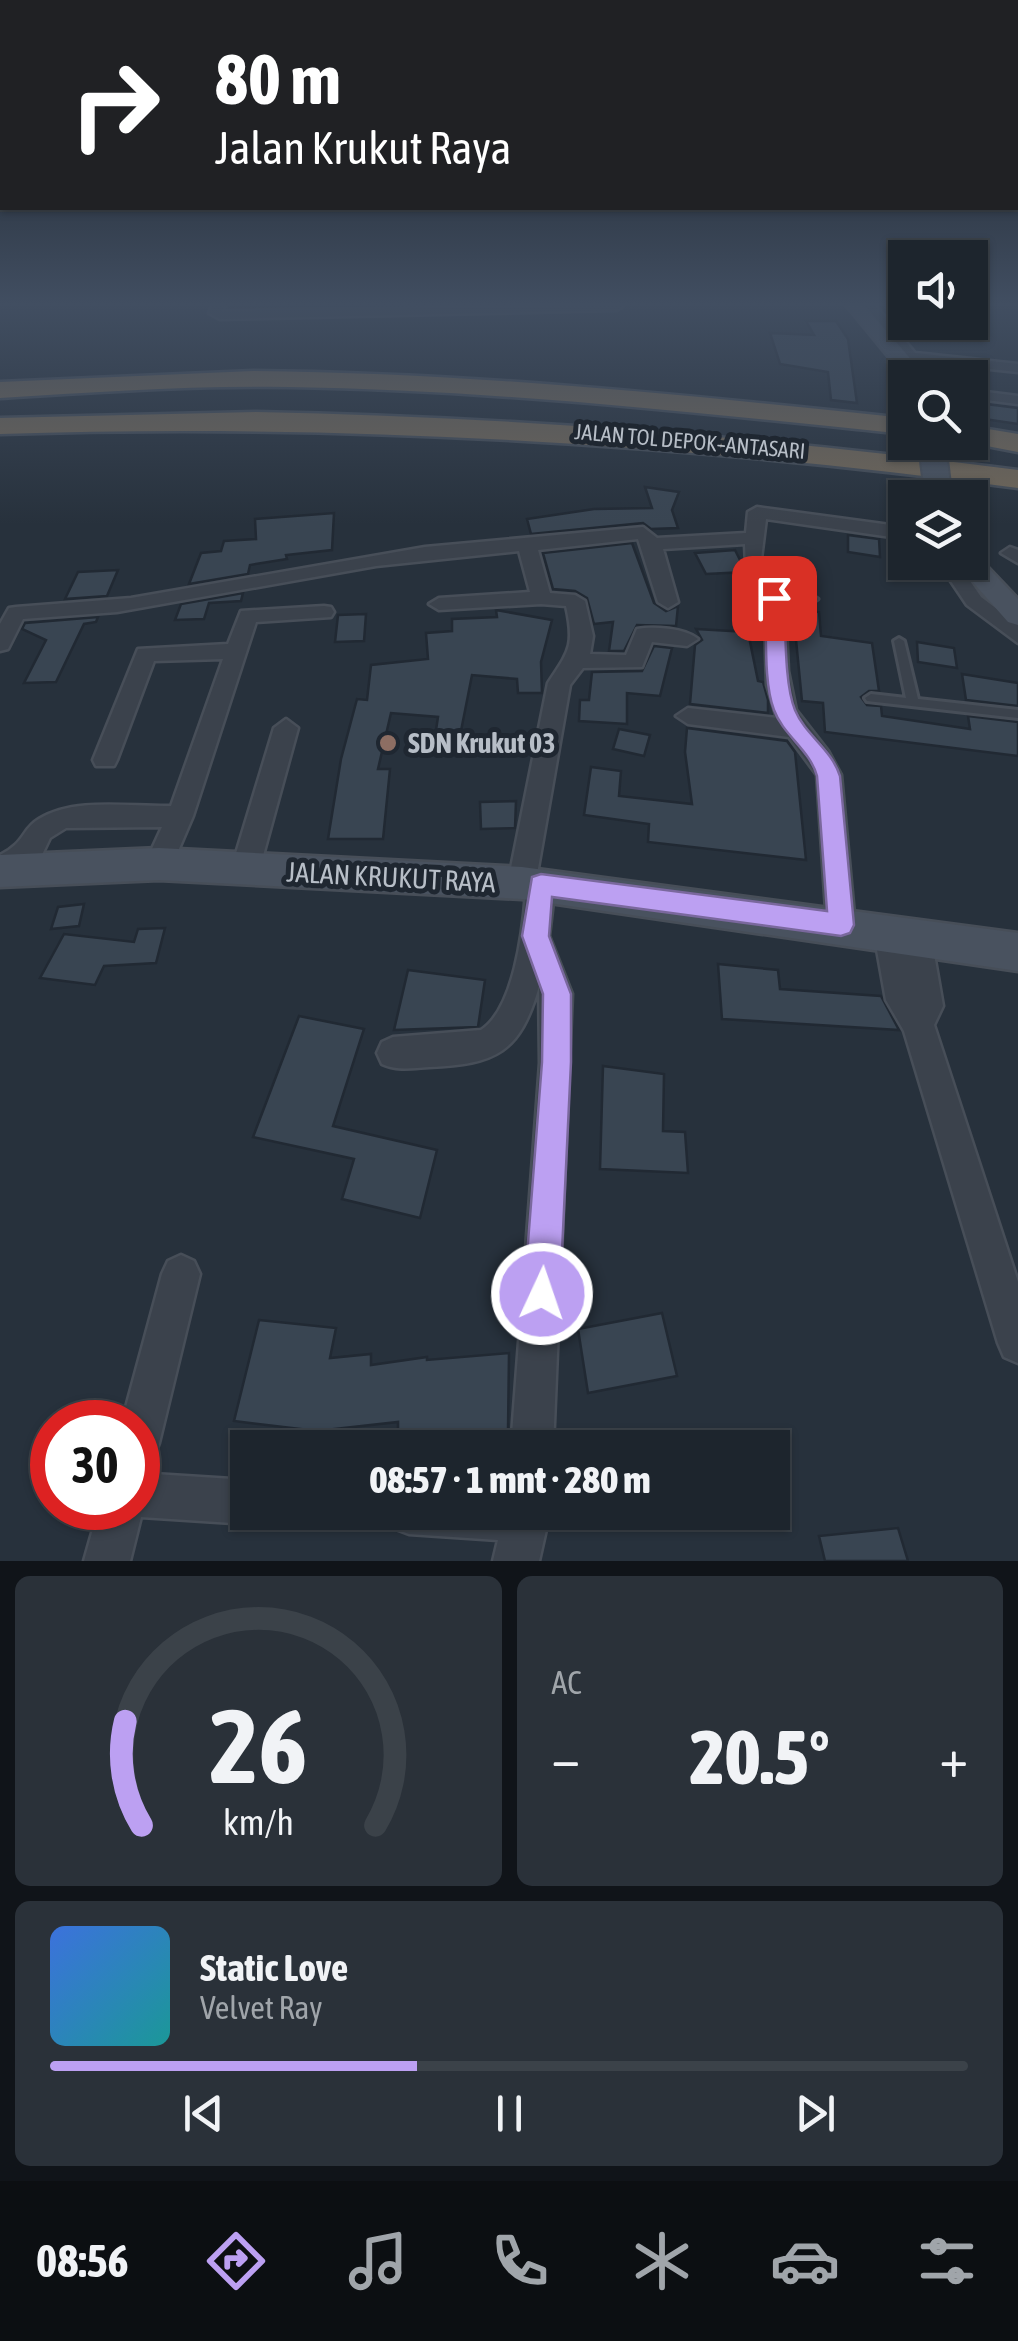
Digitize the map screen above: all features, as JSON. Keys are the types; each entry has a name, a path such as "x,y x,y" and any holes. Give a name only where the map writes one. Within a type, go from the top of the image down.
{"highway":[{"path":"0,390 221,379 365,380 672,402 888,424"},
{"path":"0,398 288,394 394,398 516,411"},
{"name":"JALAN TOL DEPOK–ANTASARI","path":"0,412 227,404 516,411 794,434 1018,462"},
{"name":"JALAN TOL DEPOK–ANTASARI","path":"0,426 226,419 467,424 652,435 902,462 1018,479"},
{"path":"0,437 156,431 346,432 902,462"},
{"path":"988,438 1018,443"}],"street":[{"path":"988,396 1018,400"},
{"path":"753,563 757,512 888,531"},
{"path":"0,644 8,613 130,604 350,561 456,546 644,533 652,544 668,602"},
{"path":"652,544 754,538"},
{"path":"527,544 541,598"},
{"path":"959,580 974,602 1018,636"},
{"path":"985,580 1018,616"},
{"path":"439,604 541,598 576,601 584,636 580,661 558,683 531,884 535,936 557,994 533,1430"},
{"path":"808,599 774,598 782,706 794,728 824,762 828,776 841,925"},
{"path":"158,864 180,816 248,616 324,612"},
{"path":"580,661 634,662 644,634 688,639"},
{"path":"105,760 145,654 235,651"},
{"path":"688,716 794,728"},
{"path":"245,870 286,728"},
{"path":"0,869 29,852 40,832 61,818 180,816"},
{"name":"JALAN KRUKUT RAYA","path":"0,869 158,864 531,884 1018,952"},
{"path":"902,935 928,1006 918,1024 1018,1342"},
{"path":"393,1052 488,1044 502,1036 514,1014 535,936"},
{"path":"149,1400 181,1274"},
{"path":"160,1496 230,1501"},
{"path":"107,1561 115,1530"}],"lane":[{"path":"899,641 913,703"},
{"path":"871,698 1018,714"}],"building":[{"path":"829,379 854,379 857,403 831,400"},
{"path":"988,404 1018,408 1018,424 988,420"},
{"path":"645,487 679,492 672,510 678,528 651,529 643,523 531,534 527,519 594,509 652,508"},
{"path":"334,513 332,550 286,555 287,559 250,565 248,574 189,584 201,553 221,551 224,541 256,539 255,519"},
{"path":"848,535 879,539 880,557 848,552"},
{"path":"632,543 654,603 666,611 678,606 676,626 637,625 624,651 609,651 613,622 594,624 587,598 575,591 553,589 543,553"},
{"path":"735,550 746,572 706,574 695,553"},
{"path":"118,570 107,596 65,599 78,572"},
{"path":"243,593 241,601 209,603 204,619 175,620 181,604"},
{"path":"793,609 819,612 821,636 872,643 879,691 869,691 861,697 867,705 881,706 882,716 970,729 968,716 1018,722 1018,756 825,732 823,703 802,701"},
{"path":"496,610 552,620 541,662 542,693 518,693 517,679 472,675 461,731 436,730 438,717 391,713 378,769 390,769 383,839 328,839 341,759 357,699 367,700 371,665 428,659 426,633 452,631 452,619 497,617"},
{"path":"366,614 364,641 335,642 338,615"},
{"path":"98,617 96,622 84,624 56,682 24,683 46,640 22,629 25,623"},
{"path":"696,629 748,632 758,681 763,682 768,700 768,713 690,704 695,645 702,640"},
{"path":"917,642 954,648 957,668 918,662"},
{"path":"654,646 672,648 660,696 627,693 627,724 579,721 580,700 589,700 592,672 642,671"},
{"path":"962,674 1018,683 1018,706 966,700"},
{"path":"687,728 787,741 795,752 806,860 648,842 649,824 584,815 591,767 621,771 619,796 692,804 685,752"},
{"path":"619,729 650,735 644,756 613,749"},
{"path":"516,801 515,828 481,829 480,802"},
{"path":"84,904 79,926 51,929 58,907"},
{"path":"165,928 156,963 104,966 95,985 40,978 64,934 134,942 138,929"},
{"path":"718,964 778,970 780,989 881,996 899,1030 722,1019"},
{"path":"408,970 485,980 478,1027 394,1030"},
{"path":"299,1016 364,1029 333,1126 437,1150 420,1218 342,1199 354,1159 253,1137"},
{"path":"603,1066 664,1074 663,1131 685,1132 688,1173 600,1169"},
{"path":"662,1313 677,1376 588,1393 578,1329"},
{"path":"259,1320 336,1328 330,1358 371,1354 371,1365 427,1357 509,1353 508,1430 398,1430 398,1422 309,1430 234,1421"},
{"path":"898,1528 908,1561 825,1561 819,1536"}],"place":[{"name":"SDN Krukut 03","path":"388,743"}],"route":[{"path":"542,1294 557,994 535,936 541,885 841,925 828,776 824,762 794,728 782,706 774,598"}]}
